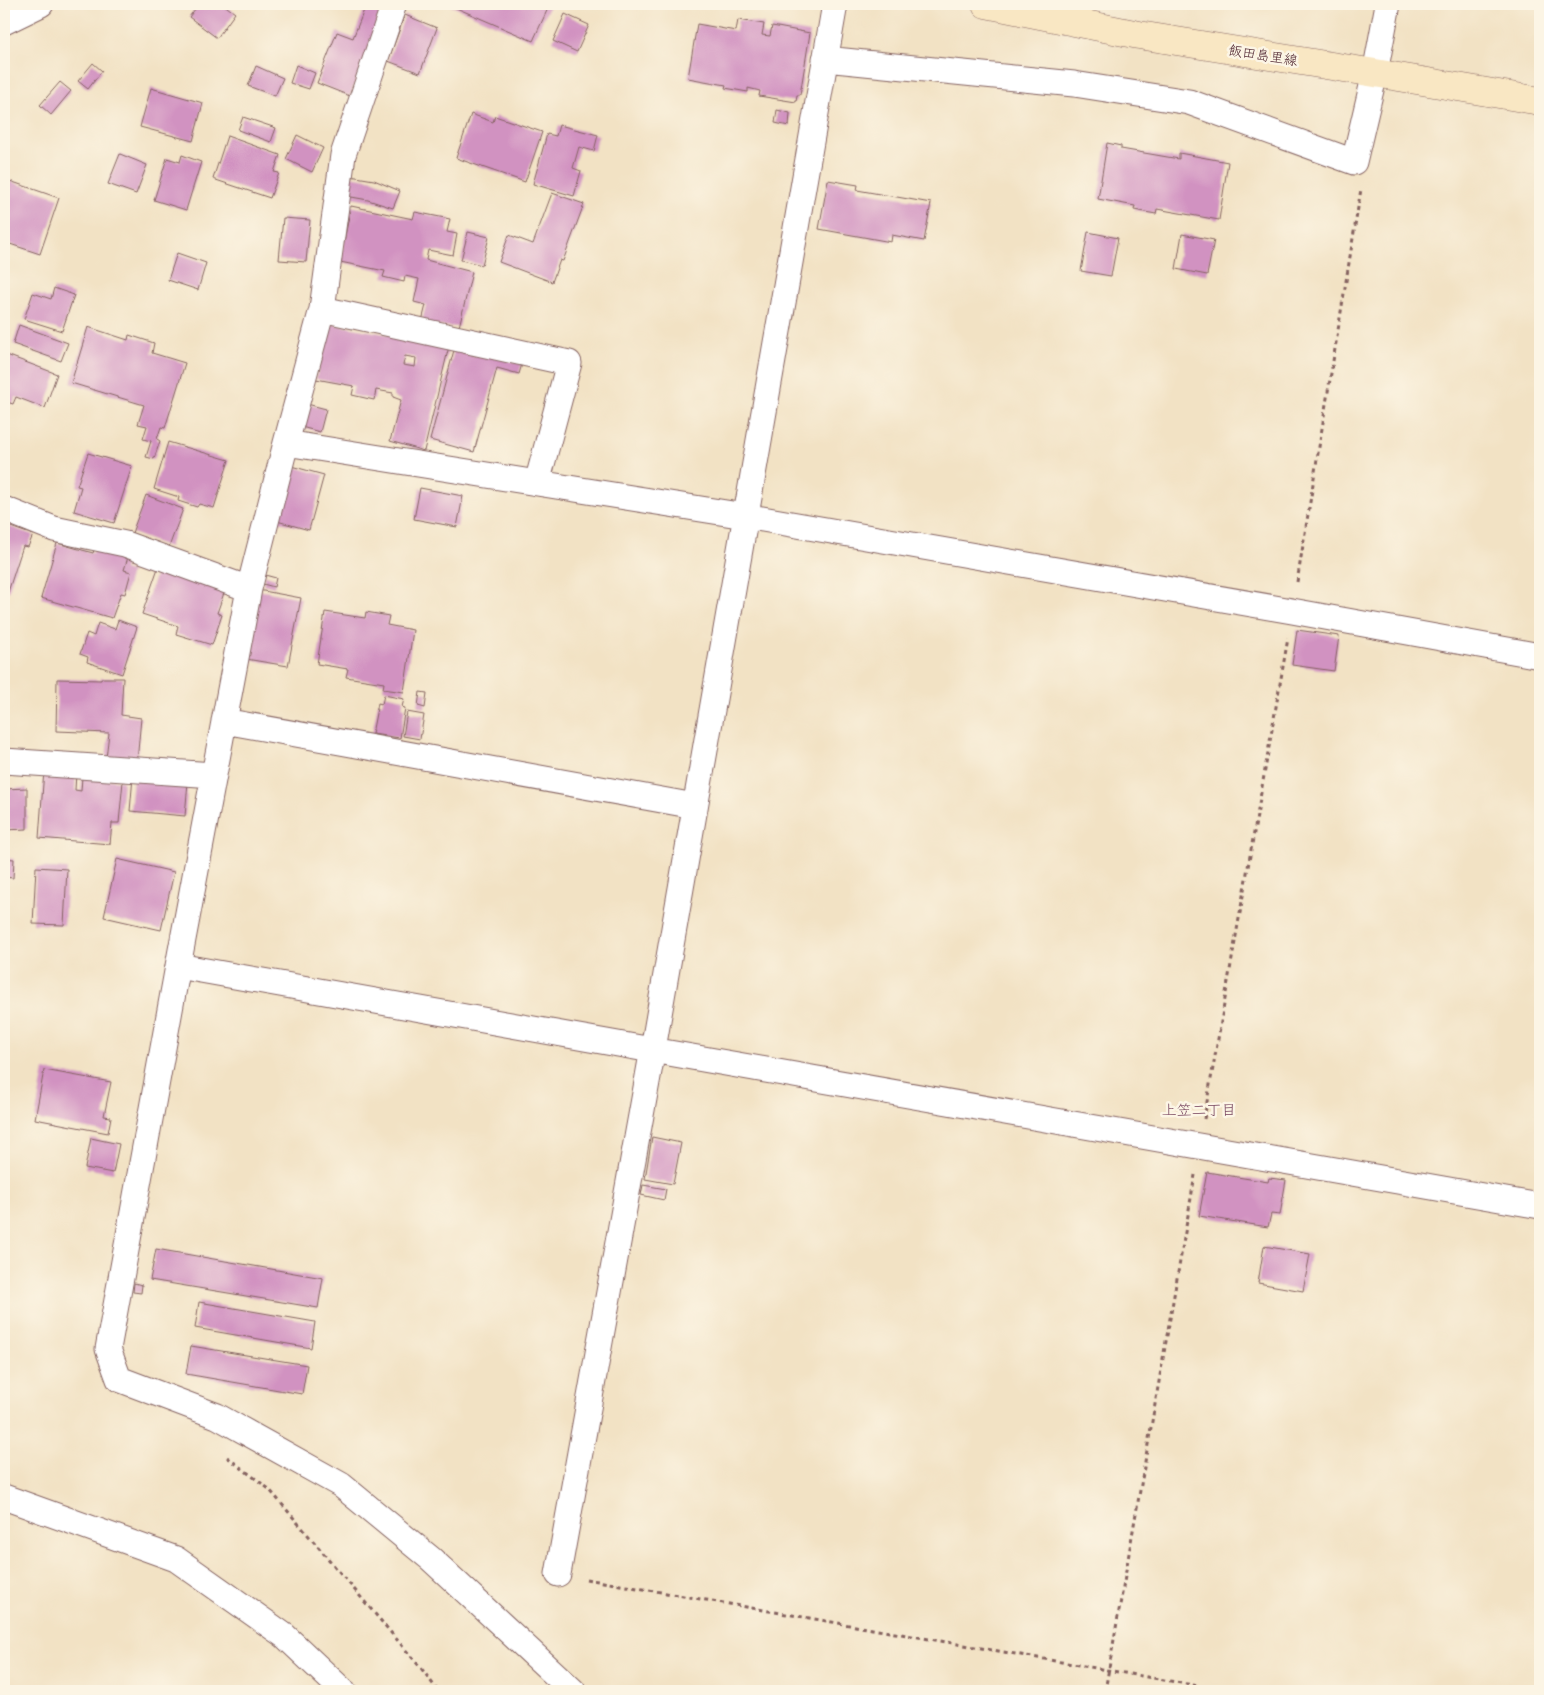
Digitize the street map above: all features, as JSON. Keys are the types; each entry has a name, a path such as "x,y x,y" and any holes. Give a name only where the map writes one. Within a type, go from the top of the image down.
{"main road":[{"name":"飯田島里線","path":"986,4 1139,35 1376,73 1540,102"}],"street":[{"path":"4,22 41,4"},
{"path":"394,4 343,155 322,310 249,589 108,1349 119,1378 217,1416 341,1485 431,1559 573,1691"},
{"path":"558,1574 653,1049 835,4"},
{"path":"825,59 1074,84 1189,102 1354,162 1376,73 1388,4"},
{"path":"322,310 569,363 537,483"},
{"path":"286,443 745,516 1540,656"},
{"path":"4,509 54,529 126,544 249,589"},
{"path":"224,721 695,806"},
{"path":"4,761 214,775"},
{"path":"178,966 653,1049 1200,1148 1540,1206"},
{"path":"4,1497 176,1559 285,1636 343,1691"}],"path":[{"path":"1105,1691 1292,611 1362,186 1354,162"},
{"path":"225,1455 269,1489 421,1668 438,1691"},
{"path":"558,1574 1227,1691"}],"building":[{"path":"199,4 223,4 235,13 217,38 189,17"},
{"path":"447,4 550,4 533,41"},
{"path":"366,5 381,11 350,96 317,83 337,32 353,38"},
{"path":"565,14 589,25 577,52 553,41"},
{"path":"405,15 437,28 420,73 388,61"},
{"path":"738,20 764,24 762,35 770,36 772,26 810,33 800,95 797,95 796,102 759,96 760,91 748,88 748,92 725,88 726,85 688,78 697,24 736,31"},
{"path":"93,63 102,71 88,89 78,81"},
{"path":"296,65 315,73 309,89 290,83"},
{"path":"256,66 283,78 275,96 248,86"},
{"path":"60,82 71,91 51,115 40,105"},
{"path":"151,88 203,103 193,141 140,127"},
{"path":"777,110 790,113 789,126 775,123"},
{"path":"471,114 493,122 495,116 542,132 525,182 456,158"},
{"path":"243,117 276,128 271,142 238,130"},
{"path":"559,125 598,135 594,151 579,147 573,168 581,171 574,196 533,184 547,134 556,136"},
{"path":"297,135 323,148 312,172 286,159"},
{"path":"227,136 280,155 274,172 279,173 270,198 213,179"},
{"path":"1107,143 1121,146 1121,149 1179,159 1179,153 1228,162 1219,220 1157,209 1156,214 1134,210 1135,206 1098,199"},
{"path":"120,154 147,165 136,194 108,184"},
{"path":"182,155 201,162 186,210 154,200 167,158 180,162"},
{"path":"350,176 374,180 400,191 393,208 368,200 346,196"},
{"path":"4,179 59,198 40,254 4,242"},
{"path":"828,180 858,185 857,190 931,203 924,241 892,235 891,242 819,229"},
{"path":"552,193 584,204 563,261 560,260 552,282 499,262 509,235 533,244"},
{"path":"351,206 413,219 415,212 450,219 447,232 457,234 453,255 428,250 426,260 472,272 459,327 421,325 426,305 414,302 419,279 405,276 404,282 383,277 385,271 340,262"},
{"path":"283,218 310,220 306,262 279,260"},
{"path":"468,232 489,237 482,265 461,260"},
{"path":"1088,232 1118,238 1111,276 1081,271"},
{"path":"1182,234 1214,240 1207,275 1176,269"},
{"path":"177,253 206,263 198,290 168,280"},
{"path":"54,288 74,295 62,331 24,319 33,293 51,299"},
{"path":"327,323 449,346 424,451 390,441 401,400 393,397 393,393 376,390 374,400 352,395 354,386 316,379","holes":["405,356 416,358 415,367 403,365"]},
{"path":"19,325 68,343 61,361 13,344"},
{"path":"88,327 128,340 129,335 154,343 152,353 185,363 165,428 161,427 157,439 160,441 154,459 146,457 151,441 143,439 147,426 138,424 144,405 71,383"},
{"path":"454,350 476,356 477,351 522,364 519,374 497,368 474,452 430,440"},
{"path":"4,354 57,374 45,408 16,397 13,404 4,401"},
{"path":"307,404 326,409 320,432 301,427"},
{"path":"168,442 229,460 214,508 199,504 197,507 178,501 179,497 154,489"},
{"path":"88,453 132,466 114,523 74,511 81,487 77,486"},
{"path":"291,466 324,475 309,530 277,521"},
{"path":"420,488 463,496 457,527 414,519"},
{"path":"146,495 183,509 169,547 132,533"},
{"path":"8,526 33,535 28,547 23,546 8,592 4,591 4,530 7,531"},
{"path":"57,543 93,553 95,547 128,557 124,570 131,572 125,594 121,593 112,618 41,598"},
{"path":"158,568 225,590 217,613 222,615 212,645 176,634 178,626 142,614"},
{"path":"265,575 276,578 274,587 263,584"},
{"path":"258,590 301,598 288,666 246,659"},
{"path":"325,612 365,618 366,612 389,616 387,625 413,630 404,692 383,689 384,683 346,677 348,669 317,664"},
{"path":"118,620 137,627 122,674 87,662 88,657 80,654 87,633 94,636 98,623 115,629"},
{"path":"1297,630 1339,636 1334,671 1292,665"},
{"path":"101,678 123,678 121,715 141,718 137,762 106,758 109,733 56,731 57,679 101,680"},
{"path":"420,692 427,693 425,708 418,706"},
{"path":"384,695 404,699 402,707 405,708 400,738 372,734 378,703 382,704"},
{"path":"407,712 424,715 420,739 403,736"},
{"path":"44,770 76,773 75,790 81,791 82,777 123,781 119,823 112,823 110,844 39,838"},
{"path":"133,777 188,782 185,816 130,811"},
{"path":"27,788 27,829 4,830 4,789"},
{"path":"4,858 14,859 13,878 4,877"},
{"path":"117,859 174,872 161,930 104,917"},
{"path":"36,867 67,869 64,925 33,924"},
{"path":"44,1070 111,1082 104,1116 111,1117 108,1133 35,1119"},
{"path":"652,1137 681,1143 673,1184 645,1179"},
{"path":"91,1138 119,1144 113,1173 85,1168"},
{"path":"1207,1172 1268,1182 1269,1178 1286,1180 1280,1215 1271,1214 1268,1227 1199,1216"},
{"path":"643,1185 666,1189 664,1200 641,1195"},
{"path":"1264,1246 1310,1254 1303,1291 1258,1283"},
{"path":"156,1249 323,1278 318,1308 150,1280"},
{"path":"134,1283 142,1285 141,1293 133,1292"},
{"path":"199,1302 315,1322 311,1348 195,1328"},
{"path":"191,1346 307,1365 302,1394 186,1374"}],"district":[{"name":"上笠二丁目","path":"1199,1110"}]}
